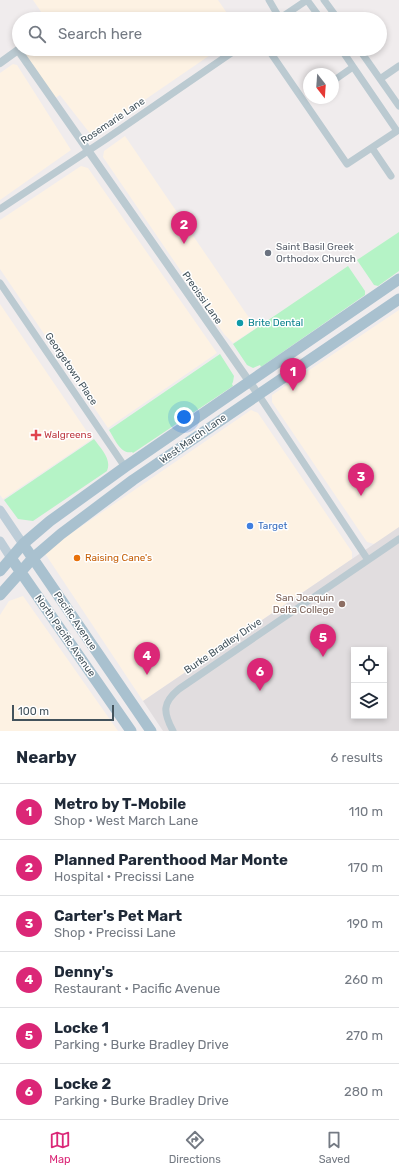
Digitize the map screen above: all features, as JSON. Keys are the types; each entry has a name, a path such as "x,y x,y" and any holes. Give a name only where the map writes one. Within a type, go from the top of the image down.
{"main road":[{"name":"West March Lane","path":"0,571 23,544 50,521 125,467 399,279"},
{"name":"West March Lane","path":"0,595 33,558 61,534 133,480 399,299"},
{"name":"Pacific Avenue","path":"0,510 151,731"},
{"name":"North Pacific Avenue","path":"0,541 131,731"}],"street":[{"path":"269,0 275,12"},
{"path":"289,12 307,0 316,12"},
{"path":"324,0 333,12"},
{"name":"Precissi Lane","path":"0,63 12,54"},
{"name":"Precissi Lane","path":"22,56 258,394 368,560"},
{"name":"Rosemarie Lane","path":"0,209 227,56"},
{"path":"273,56 303,96"},
{"path":"309,104 347,164 397,131 346,56"},
{"path":"364,56 399,106"},
{"path":"380,79 399,66"},
{"path":"339,77 353,67"},
{"path":"372,148 391,176"},
{"name":"Georgetown Place","path":"0,283 125,467"},
{"name":"Burke Bradley Drive","path":"173,731 166,716 165,709 168,699 179,689 399,539"}],"shaded area":[{"path":"33,0 218,0 226,12 41,12"},
{"path":"26,56 209,56 92,136 60,95 55,98"},
{"path":"13,64 17,65 71,150 0,200 0,73"},
{"path":"125,136 256,328 233,343 224,334 103,157 104,151"},
{"path":"81,166 88,168 217,353 108,428 0,269 0,220"},
{"path":"0,304 92,439 3,499 0,495"},
{"path":"399,310 399,532 374,544 367,542 272,402 272,395"},
{"path":"251,410 258,413 352,552 352,559 143,701 44,552"},
{"name":"San Joaquin Delta College","path":"399,527 399,731 163,731 143,701"},
{"path":"23,596 118,731 0,731 0,615 9,601"}],"green space":[{"path":"399,232 399,271 378,286 374,285 357,260"},
{"path":"348,266 365,291 365,295 261,367 260,365 253,368 247,365 233,344"},
{"path":"220,354 234,376 233,386 133,453 124,451 121,448 109,430"},
{"path":"94,439 103,450 107,458 107,471 33,521 18,519 4,500"}],"place":[{"name":"Planned Parenthood Mar Monte","path":"184,244"},
{"name":"Saint Basil Greek Orthodox Church","path":"268,253"},
{"name":"Brite Dental","path":"240,323"},
{"name":"Metro by T-Mobile","path":"293,391"},
{"name":"Walgreens","path":"36,435"},
{"name":"Carter's Pet Mart","path":"361,496"},
{"name":"Target","path":"250,526"},
{"name":"Raising Cane's","path":"77,558"},
{"name":"San Joaquin Delta College","path":"342,604"},
{"name":"Locke 1","path":"323,657"},
{"name":"Denny's","path":"147,675"},
{"name":"Locke 2","path":"260,691"}]}
